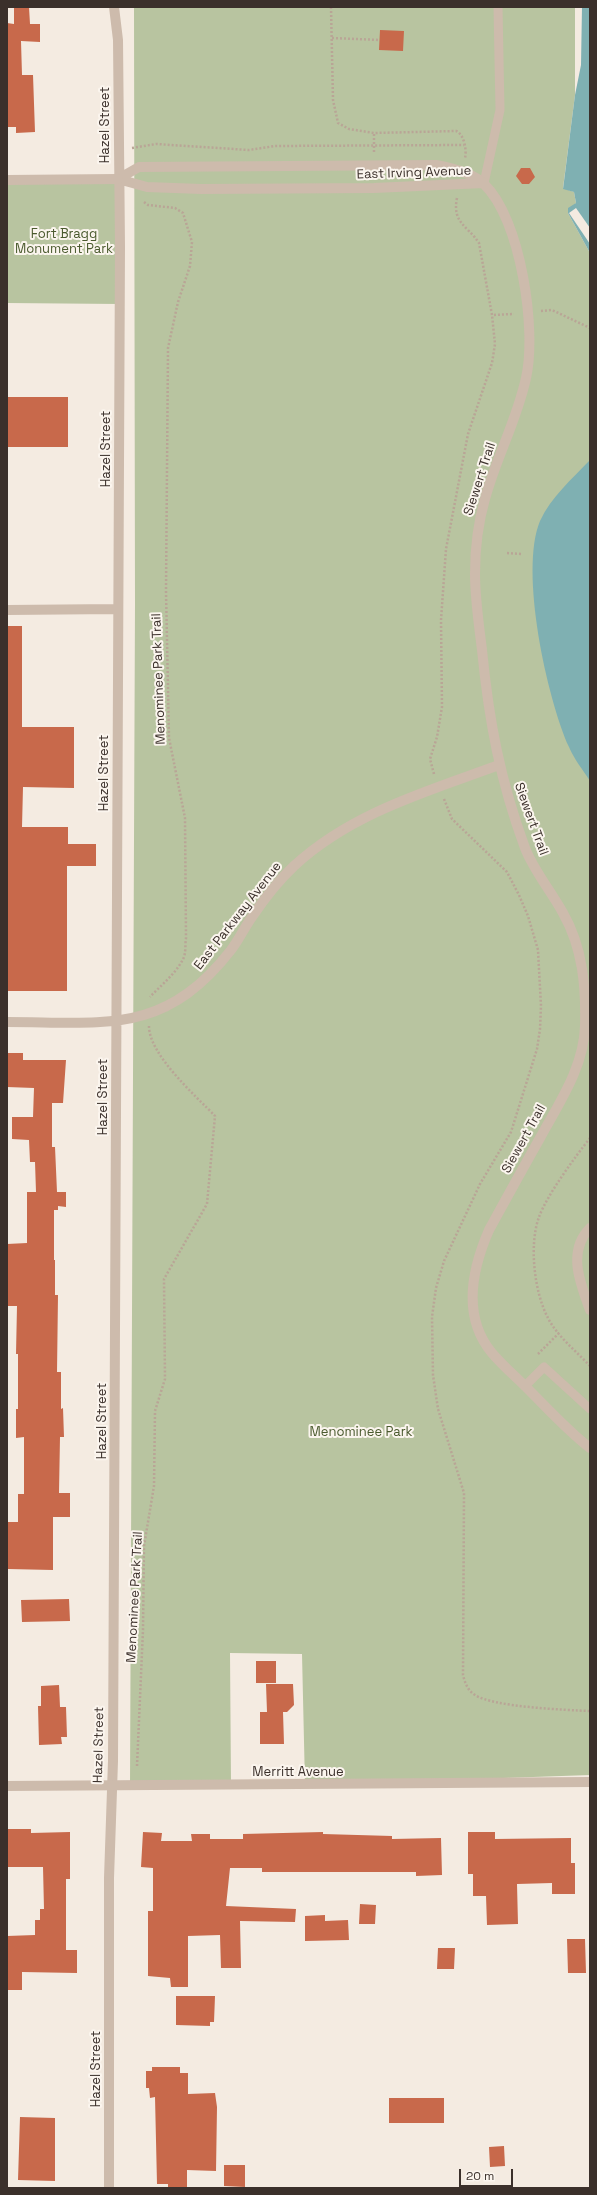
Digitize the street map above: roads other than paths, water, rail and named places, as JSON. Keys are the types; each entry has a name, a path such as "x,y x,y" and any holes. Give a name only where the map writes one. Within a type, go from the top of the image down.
{"street":[{"name":"Hazel Street","path":"110,2188 109,1878 113,1761 117,609 120,254 118,179 118,40 114,7"},
{"name":"East Irving Avenue","path":"118,179 139,167 422,164 436,165 463,172 484,183"},
{"name":"East Irving Avenue","path":"7,180 118,179 147,187 201,189 374,188 484,183"},
{"name":"Siewert Trail","path":"484,183 506,214 517,250 527,313 529,361 517,415 484,500 476,549 475,575 478,612 491,727 499,765 526,850 575,937 581,958 587,1000 584,1036 575,1073 479,1251 474,1273 472,1292 474,1312 479,1331 492,1353 590,1448"},
{"path":"7,610 117,609"},
{"name":"East Parkway Avenue","path":"7,1022 116,1022 149,1015 178,1000 213,972 232,948 252,916 276,883 337,832 439,787 499,765"},
{"path":"590,1228 584,1234 578,1247 576,1262 590,1310"},
{"name":"Merritt Avenue","path":"7,1786 590,1782"}],"lane":[{"path":"484,183 500,110 498,7"},
{"path":"525,1386 544,1367 590,1409"}],"water":[{"path":"582,7 590,7 590,253 568,213 568,208 576,203 574,192 563,189 575,95 581,65"},
{"path":"590,460 590,781 569,747 552,698 538,634 534,602 533,571 534,543 540,521 556,496"}],"park label":[{"name":"Fort Bragg Monument Park","path":"64,242"},
{"name":"Menominee Park","path":"361,1432"}]}
